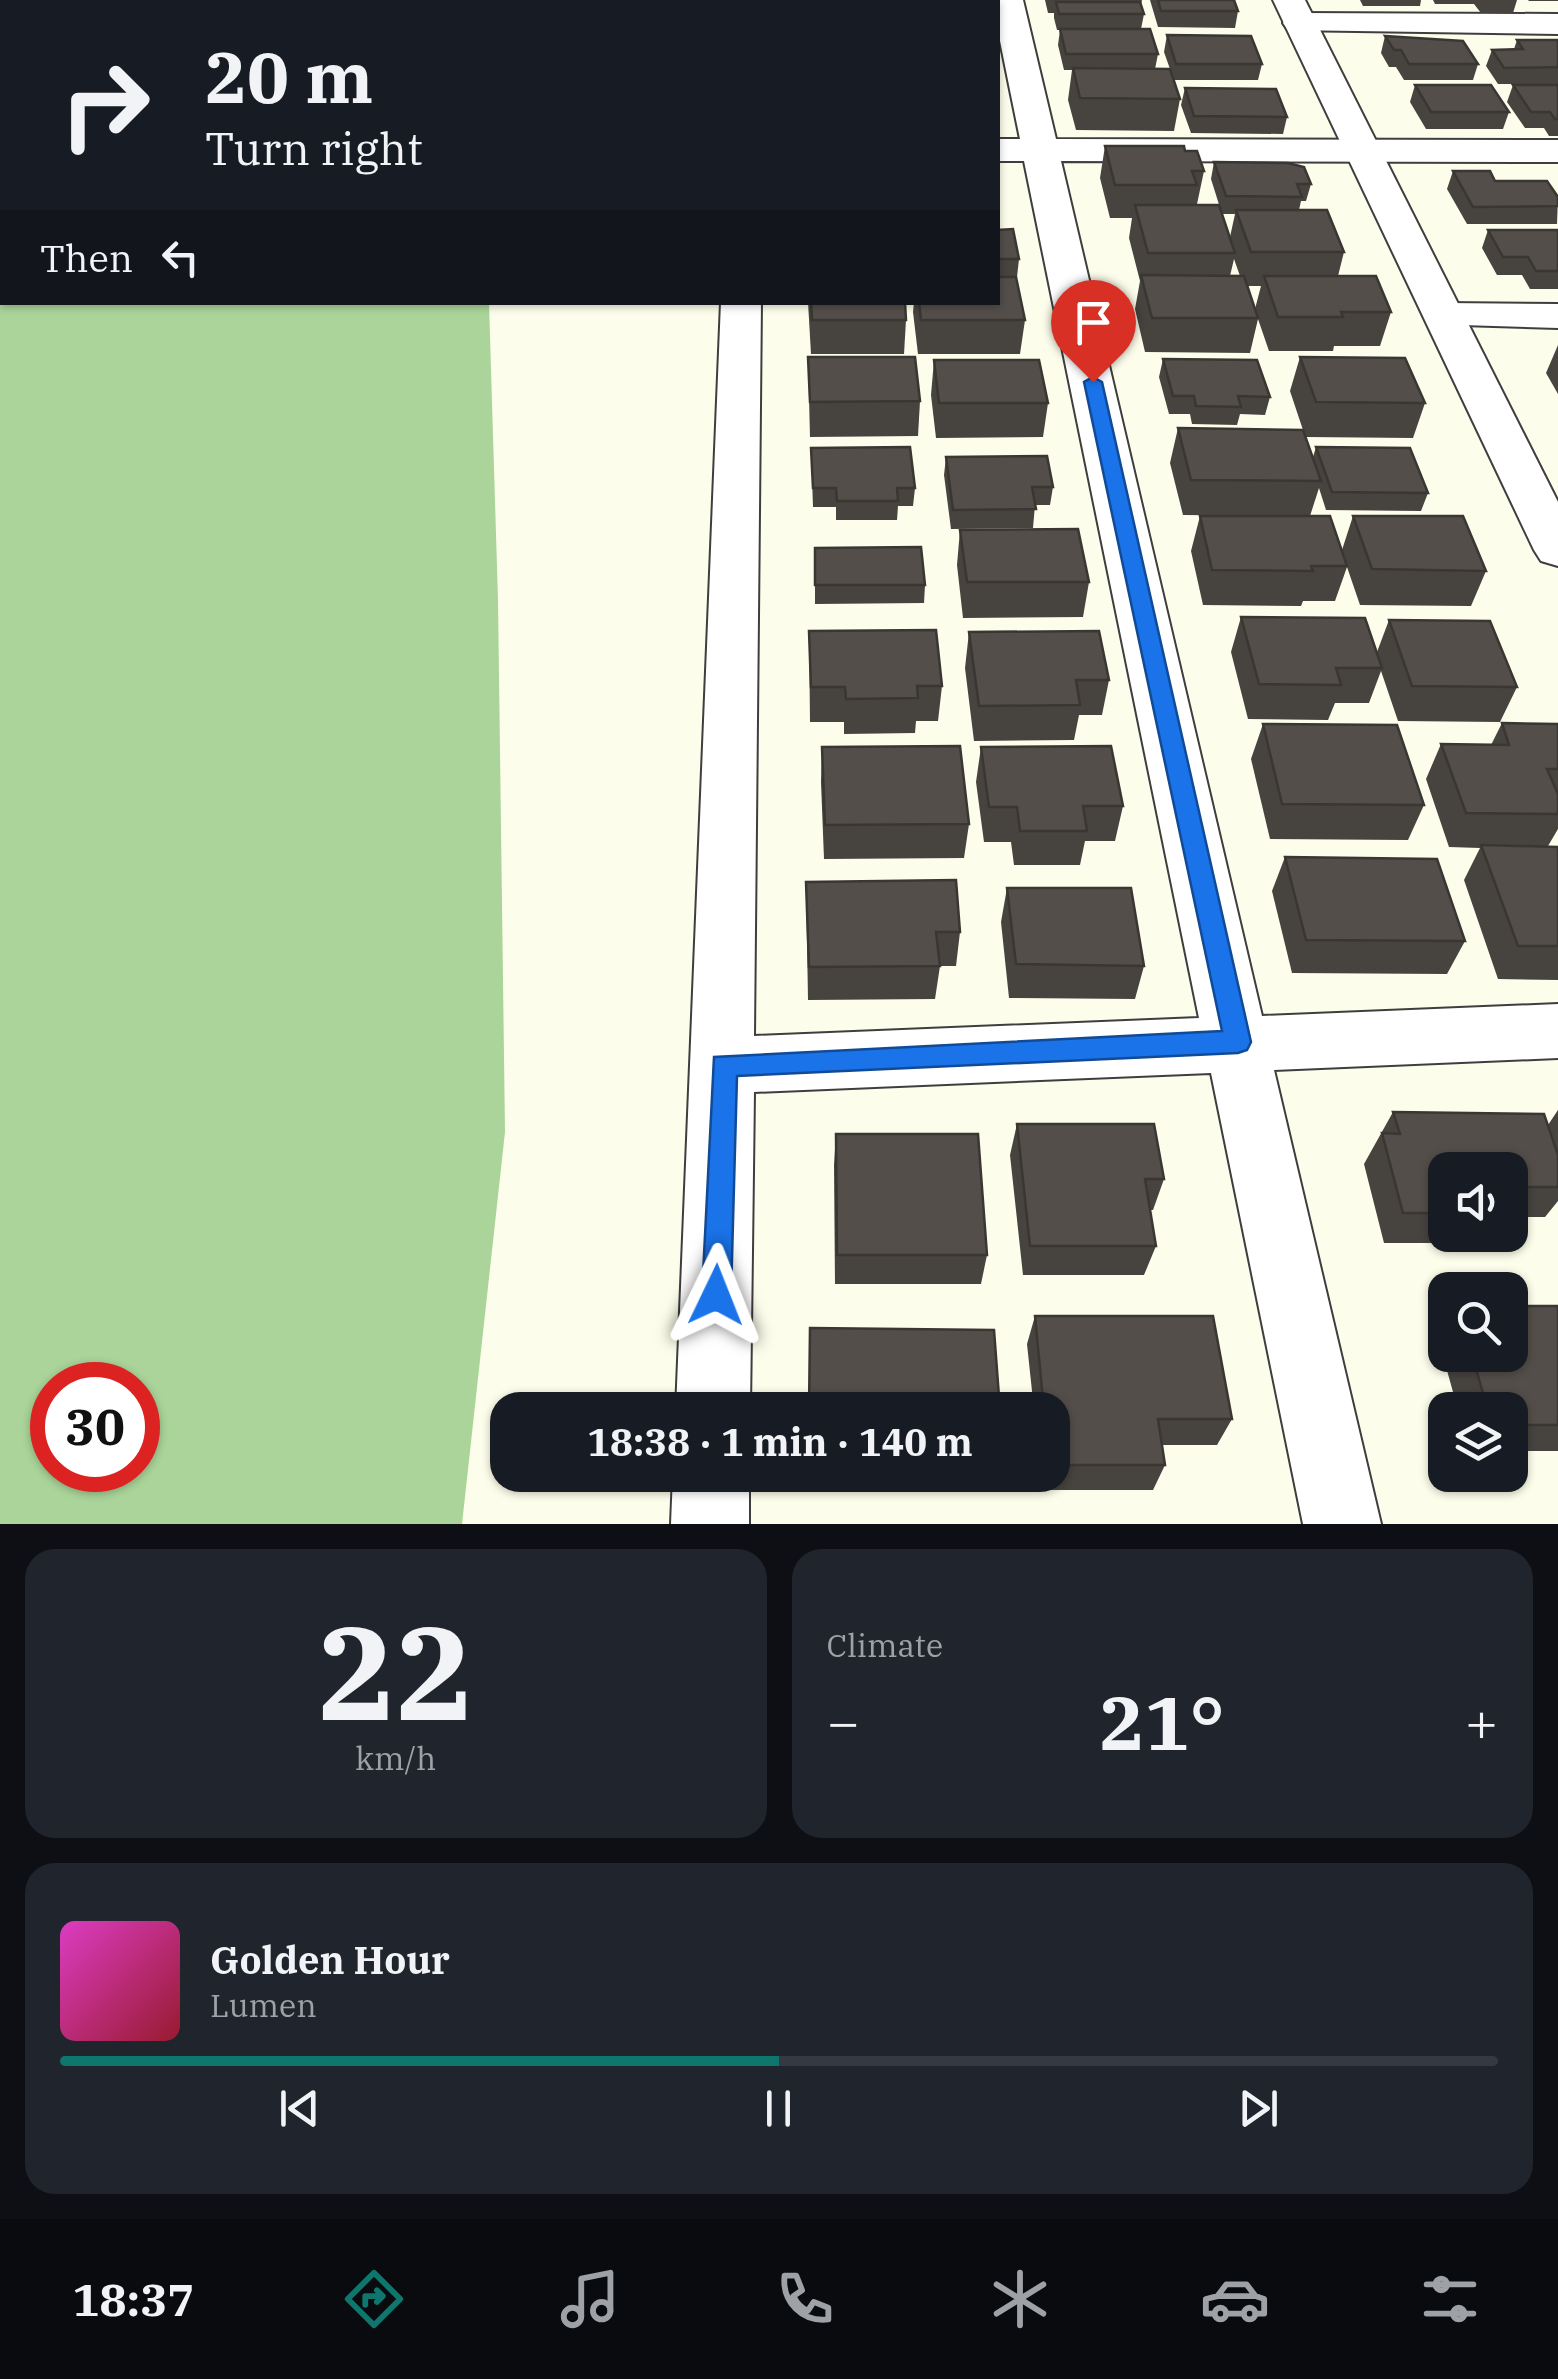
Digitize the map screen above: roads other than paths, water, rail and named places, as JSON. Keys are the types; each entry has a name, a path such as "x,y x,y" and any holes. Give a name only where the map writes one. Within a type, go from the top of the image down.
{"street":[{"path":"1007,0 1020,150 1238,1042 1342,1524"},
{"path":"1556,540 1294,12 1558,24"},
{"path":"1020,150 1558,152"},
{"path":"714,1392 741,305"},
{"path":"1444,315 1558,316"},
{"path":"724,1065 1558,1030"},
{"path":"710,1524 711,1492"}]}
